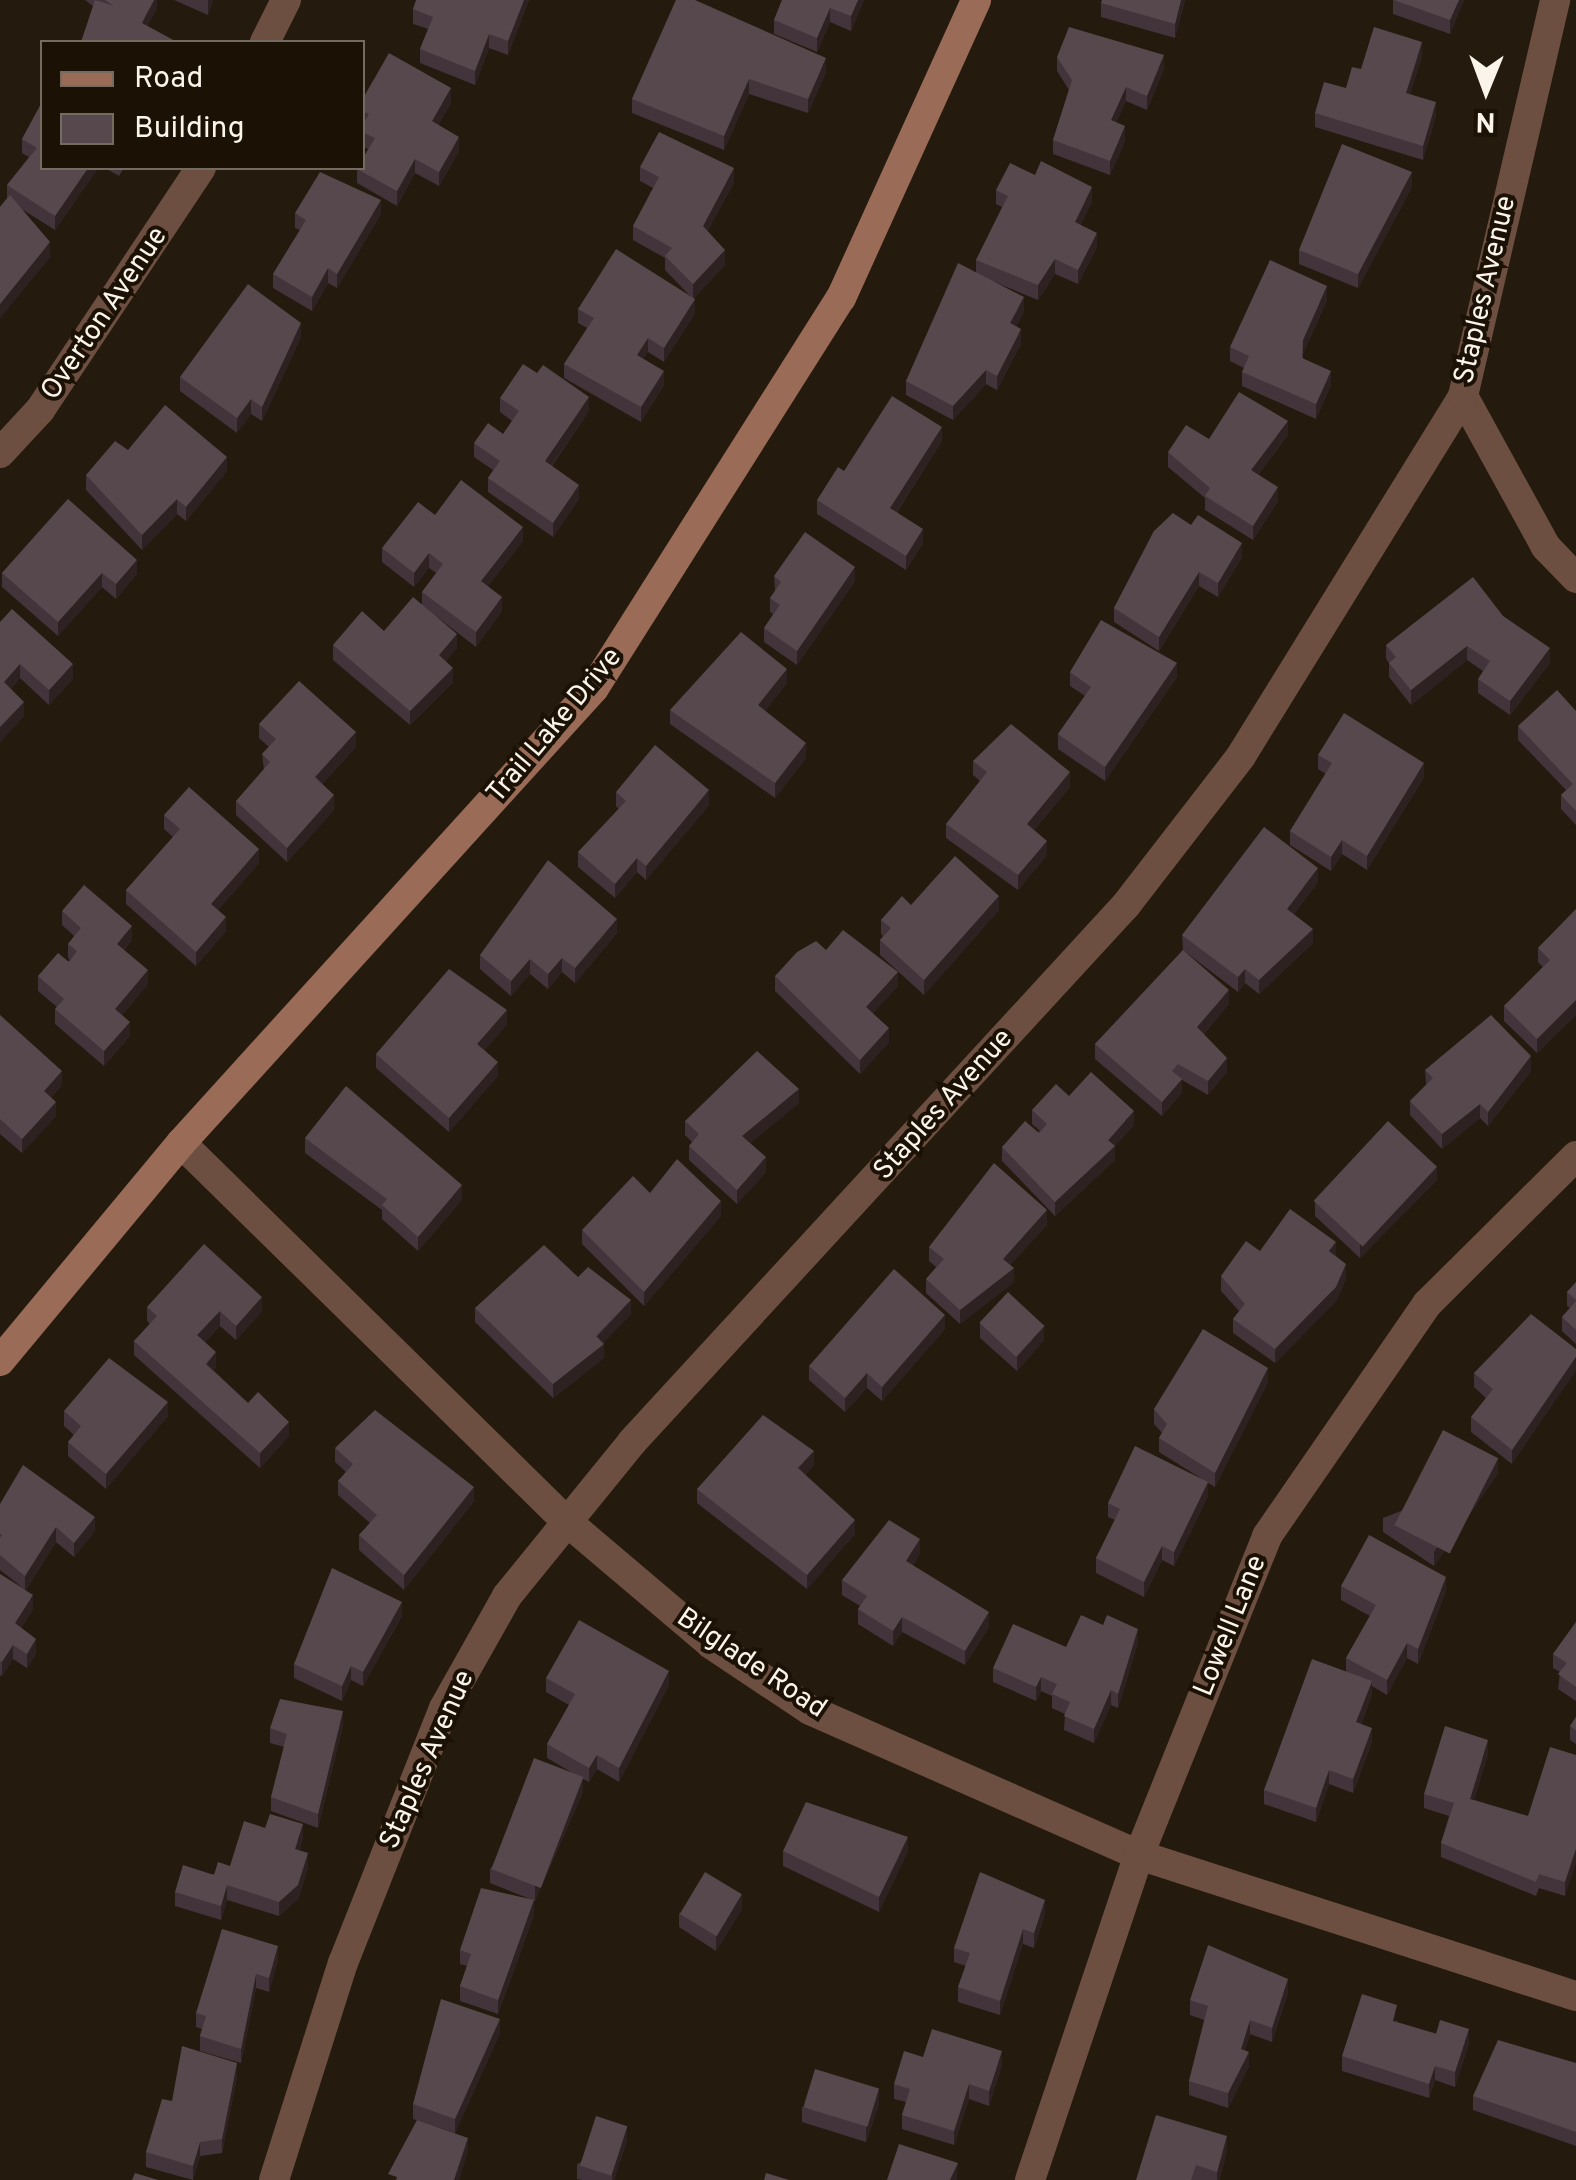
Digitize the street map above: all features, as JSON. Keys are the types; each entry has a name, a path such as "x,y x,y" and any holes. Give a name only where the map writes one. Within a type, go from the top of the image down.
{"street":[{"path":"266,40 286,0"},
{"name":"Trail Lake Drive","path":"0,1361 181,1144 594,688 841,298 976,0"},
{"name":"Staples Avenue","path":"274,2180 343,1963 444,1708 507,1596 565,1520 1126,905 1241,756 1463,396 1555,0"},
{"name":"Overton Avenue","path":"0,453 40,410 200,170"},
{"path":"1463,396 1546,547 1576,578"},
{"name":"Bilglade Road","path":"181,1144 565,1520 711,1644 810,1710 1139,1855 1576,1996"},
{"name":"Lowell Lane","path":"1030,2180 1139,1855 1267,1536 1427,1304 1576,1156"}],"building":[{"path":"95,0 114,6 105,0 154,0 142,23 173,40 82,40"},
{"path":"416,0 524,0 508,41 489,34 475,71 420,49 433,17 413,9"},
{"path":"676,0 695,0 826,58 808,99 749,79 724,136 632,99"},
{"path":"782,0 858,0 851,16 830,8 817,38 774,20"},
{"path":"1181,0 1175,24 1101,3"},
{"path":"1394,0 1459,0 1450,20"},
{"path":"1069,27 1164,55 1147,96 1126,87 1111,120 1125,126 1110,161 1053,140 1072,80 1057,57"},
{"path":"1374,27 1422,42 1406,93 1436,102 1423,146 1315,113 1324,82 1346,88 1352,67 1361,69"},
{"path":"389,53 451,88 432,121 459,137 439,172 415,159 397,191 359,170 365,170 365,155 375,138 365,133 369,114 365,112 365,95"},
{"path":"40,106 40,170 87,170 55,216 7,185 37,148 22,139"},
{"path":"659,132 734,168 703,226 725,250 693,284 665,256 672,248 633,226 659,177 640,167"},
{"path":"1342,144 1412,172 1358,274 1299,250"},
{"path":"1041,161 1092,187 1075,222 1097,233 1078,270 1055,259 1038,285 976,260 1008,196 996,190 1010,163 1035,175"},
{"path":"320,172 381,200 337,274 328,268 312,297 273,274 306,220 295,213"},
{"path":"10,195 50,242 0,304 0,207"},
{"path":"616,249 695,299 664,348 648,338 637,355 664,371 641,407 564,364 594,318 578,309"},
{"path":"1270,260 1327,286 1303,340 1302,358 1331,371 1316,404 1242,372 1249,356 1230,347"},
{"path":"958,263 1024,297 1010,323 1021,329 997,376 986,370 953,406 906,381"},
{"path":"248,284 301,323 262,407 251,399 237,418 180,377"},
{"path":"523,364 537,373 543,365 589,397 545,461 579,485 553,523 488,478 500,461 474,443 488,423 503,434 519,411 500,398"},
{"path":"1239,392 1288,421 1251,470 1278,487 1253,526 1205,496 1210,488 1168,452 1186,425 1209,439"},
{"path":"892,396 942,427 890,508 923,529 906,556 817,500 838,467 844,471"},
{"path":"165,405 227,457 186,507 177,499 142,535 86,475 115,441 128,450"},
{"path":"461,480 523,527 481,581 502,597 476,632 422,592 443,564 429,553 414,573 382,548 418,502 435,515"},
{"path":"68,499 137,560 116,584 102,573 58,622 2,573"},
{"path":"1173,513 1191,525 1198,515 1242,543 1218,583 1199,572 1159,637 1114,608 1154,531"},
{"path":"805,532 855,567 797,651 764,628 780,605 770,598 781,582 774,576"},
{"path":"1473,577 1503,616 1550,648 1510,701 1478,679 1490,661 1467,646 1411,690 1389,663 1396,657 1386,645"},
{"path":"413,597 457,634 439,655 453,668 410,711 333,645 362,611 384,631"},
{"path":"12,609 73,664 49,690 20,664 4,682 24,702 0,727 0,622"},
{"path":"1101,620 1177,663 1105,767 1058,734 1091,687 1070,672"},
{"path":"741,632 787,669 758,705 806,743 775,783 670,710"},
{"path":"299,681 356,732 315,777 334,795 287,848 236,801 270,762 262,754 276,739 259,724"},
{"path":"1557,690 1576,711 1576,811 1561,795 1573,784 1518,726"},
{"path":"1344,713 1424,763 1367,856 1342,840 1331,857 1290,831 1332,763 1318,755"},
{"path":"1011,724 1070,772 1027,824 1047,841 1018,875 946,824 987,772 973,761"},
{"path":"655,745 709,790 646,866 637,858 615,884 578,852 626,801 616,792"},
{"path":"189,787 259,849 211,904 226,917 196,952 126,890 180,829 164,815"},
{"path":"1264,827 1318,868 1287,909 1313,929 1259,980 1245,969 1238,977 1182,935"},
{"path":"955,856 999,896 924,980 880,940 891,928 881,920 902,896 911,905"},
{"path":"548,860 617,919 575,968 562,958 548,974 530,959 511,981 480,955"},
{"path":"84,885 132,926 117,944 148,970 115,1009 130,1022 104,1051 55,1009 64,999 38,976 58,953 69,962 77,951 68,944 81,928 62,911"},
{"path":"1576,909 1576,1000 1537,1039 1504,1006 1550,960 1538,948"},
{"path":"843,930 898,972 866,1007 889,1028 860,1060 775,976 797,952 816,941 826,950"},
{"path":"1183,950 1229,990 1197,1027 1227,1058 1208,1081 1178,1064 1172,1071 1182,1079 1162,1102 1095,1044"},
{"path":"449,969 507,1010 477,1044 498,1062 449,1118 376,1054"},
{"path":"0,1015 62,1071 44,1091 56,1102 22,1139 0,1119"},
{"path":"1491,1015 1531,1056 1488,1112 1480,1104 1442,1134 1410,1101 1433,1078 1425,1070"},
{"path":"757,1051 799,1089 742,1136 766,1157 737,1190 689,1146 699,1134 685,1121"},
{"path":"1091,1072 1134,1111 1108,1140 1115,1146 1055,1202 1002,1147 1025,1121 1039,1133 1047,1124 1032,1110 1056,1084 1069,1096"},
{"path":"346,1086 462,1185 418,1237 382,1205 387,1199 305,1138"},
{"path":"1388,1121 1437,1167 1363,1246 1314,1201"},
{"path":"677,1159 721,1201 644,1292 582,1230 633,1176 650,1193"},
{"path":"994,1163 1047,1210 1003,1259 1014,1268 960,1310 926,1279 944,1259 929,1247"},
{"path":"1290,1209 1336,1242 1329,1251 1346,1264 1336,1287 1275,1349 1233,1319 1245,1304 1221,1276 1246,1241 1260,1251"},
{"path":"204,1244 262,1297 236,1326 220,1311 197,1335 216,1352 206,1364 248,1403 258,1392 289,1422 260,1453 134,1341 157,1316 147,1307"},
{"path":"544,1245 578,1277 588,1267 631,1300 596,1336 604,1344 553,1384 475,1308"},
{"path":"894,1269 945,1315 882,1387 867,1373 845,1398 809,1366"},
{"path":"1576,1282 1576,1300 1567,1292"},
{"path":"1008,1292 1045,1326 1016,1357 979,1323"},
{"path":"1576,1301 1576,1330 1562,1317"},
{"path":"1531,1314 1576,1349 1576,1357 1512,1450 1471,1417 1493,1389 1474,1373"},
{"path":"1203,1329 1268,1368 1215,1473 1159,1438 1167,1424 1154,1409"},
{"path":"109,1358 168,1402 106,1474 68,1442 81,1426 64,1411"},
{"path":"375,1410 474,1487 404,1575 359,1535 377,1515 338,1481 353,1464 335,1448"},
{"path":"763,1415 814,1451 798,1468 855,1520 807,1575 697,1489"},
{"path":"1443,1430 1498,1458 1450,1553 1394,1525"},
{"path":"1135,1446 1208,1482 1174,1552 1162,1546 1144,1582 1096,1558 1120,1509 1108,1503"},
{"path":"23,1465 95,1517 74,1543 56,1527 25,1576 0,1555 0,1504"},
{"path":"889,1520 920,1539 906,1561 989,1612 965,1651 902,1617 893,1631 858,1609 867,1596 842,1580"},
{"path":"1369,1535 1446,1577 1418,1649 1407,1643 1387,1680 1346,1658 1376,1605 1341,1586"},
{"path":"332,1568 402,1602 363,1672 351,1666 342,1686 294,1664"},
{"path":"0,1574 33,1595 15,1623 36,1639 27,1654 13,1645 2,1662 0,1661"},
{"path":"1081,1615 1103,1625 1107,1615 1138,1629 1118,1694 1111,1690 1094,1729 1064,1716 1070,1702 1052,1694 1057,1684 1041,1677 1036,1687 993,1668 1013,1624 1066,1647"},
{"path":"579,1620 669,1671 619,1768 597,1755 589,1768 547,1744 575,1694 546,1678"},
{"path":"1576,1622 1576,1687 1558,1674 1567,1663 1553,1654"},
{"path":"1312,1659 1372,1681 1356,1722 1372,1728 1353,1779 1329,1770 1316,1808 1264,1790"},
{"path":"280,1699 343,1711 318,1814 271,1797 287,1734 270,1728"},
{"path":"1445,1726 1488,1740 1470,1799 1528,1816 1550,1747 1576,1755 1576,1849 1565,1882 1539,1874 1536,1882 1441,1843 1454,1803 1424,1794"},
{"path":"534,1758 583,1777 541,1888 491,1869"},
{"path":"806,1802 908,1837 879,1897 783,1851"},
{"path":"270,1814 303,1824 295,1849 308,1853 298,1885 279,1902 227,1885 221,1906 175,1892 183,1865 214,1875 218,1862 230,1866 244,1821 265,1828"},
{"path":"705,1872 742,1894 717,1936 680,1914"},
{"path":"980,1872 1045,1900 1034,1933 1023,1929 1000,2001 958,1987 970,1953 954,1948"},
{"path":"481,1888 534,1900 498,2000 460,1986 471,1954 460,1950"},
{"path":"222,1929 278,1946 269,1978 256,1974 241,2049 200,2036 206,2016 196,2013"},
{"path":"1208,1945 1288,1979 1272,2028 1250,2020 1241,2049 1249,2052 1228,2093 1189,2081 1208,2006 1190,2000"},
{"path":"1362,1994 1397,2005 1393,2021 1436,2034 1440,2020 1469,2029 1455,2072 1435,2066 1429,2084 1342,2056"},
{"path":"441,1999 500,2019 455,2119 413,2104"},
{"path":"932,2029 1002,2051 989,2091 969,2084 954,2131 902,2115 910,2089 894,2084 904,2051 923,2057"},
{"path":"1498,2040 1576,2063 1576,2132 1473,2096"},
{"path":"182,2046 237,2063 222,2139 200,2142 193,2166 146,2152 162,2099 172,2101"},
{"path":"815,2069 879,2089 867,2127 803,2107"},
{"path":"1156,2115 1227,2136 1217,2172 1196,2165 1191,2180 1136,2180"},
{"path":"596,2116 627,2126 611,2176 580,2165"},
{"path":"417,2120 468,2138 454,2180 396,2180 388,2174"},
{"path":"899,2144 958,2163 950,2180 887,2180"},
{"path":"135,2173 158,2180 132,2180"},
{"path":"766,2173 789,2180 764,2180"}]}
